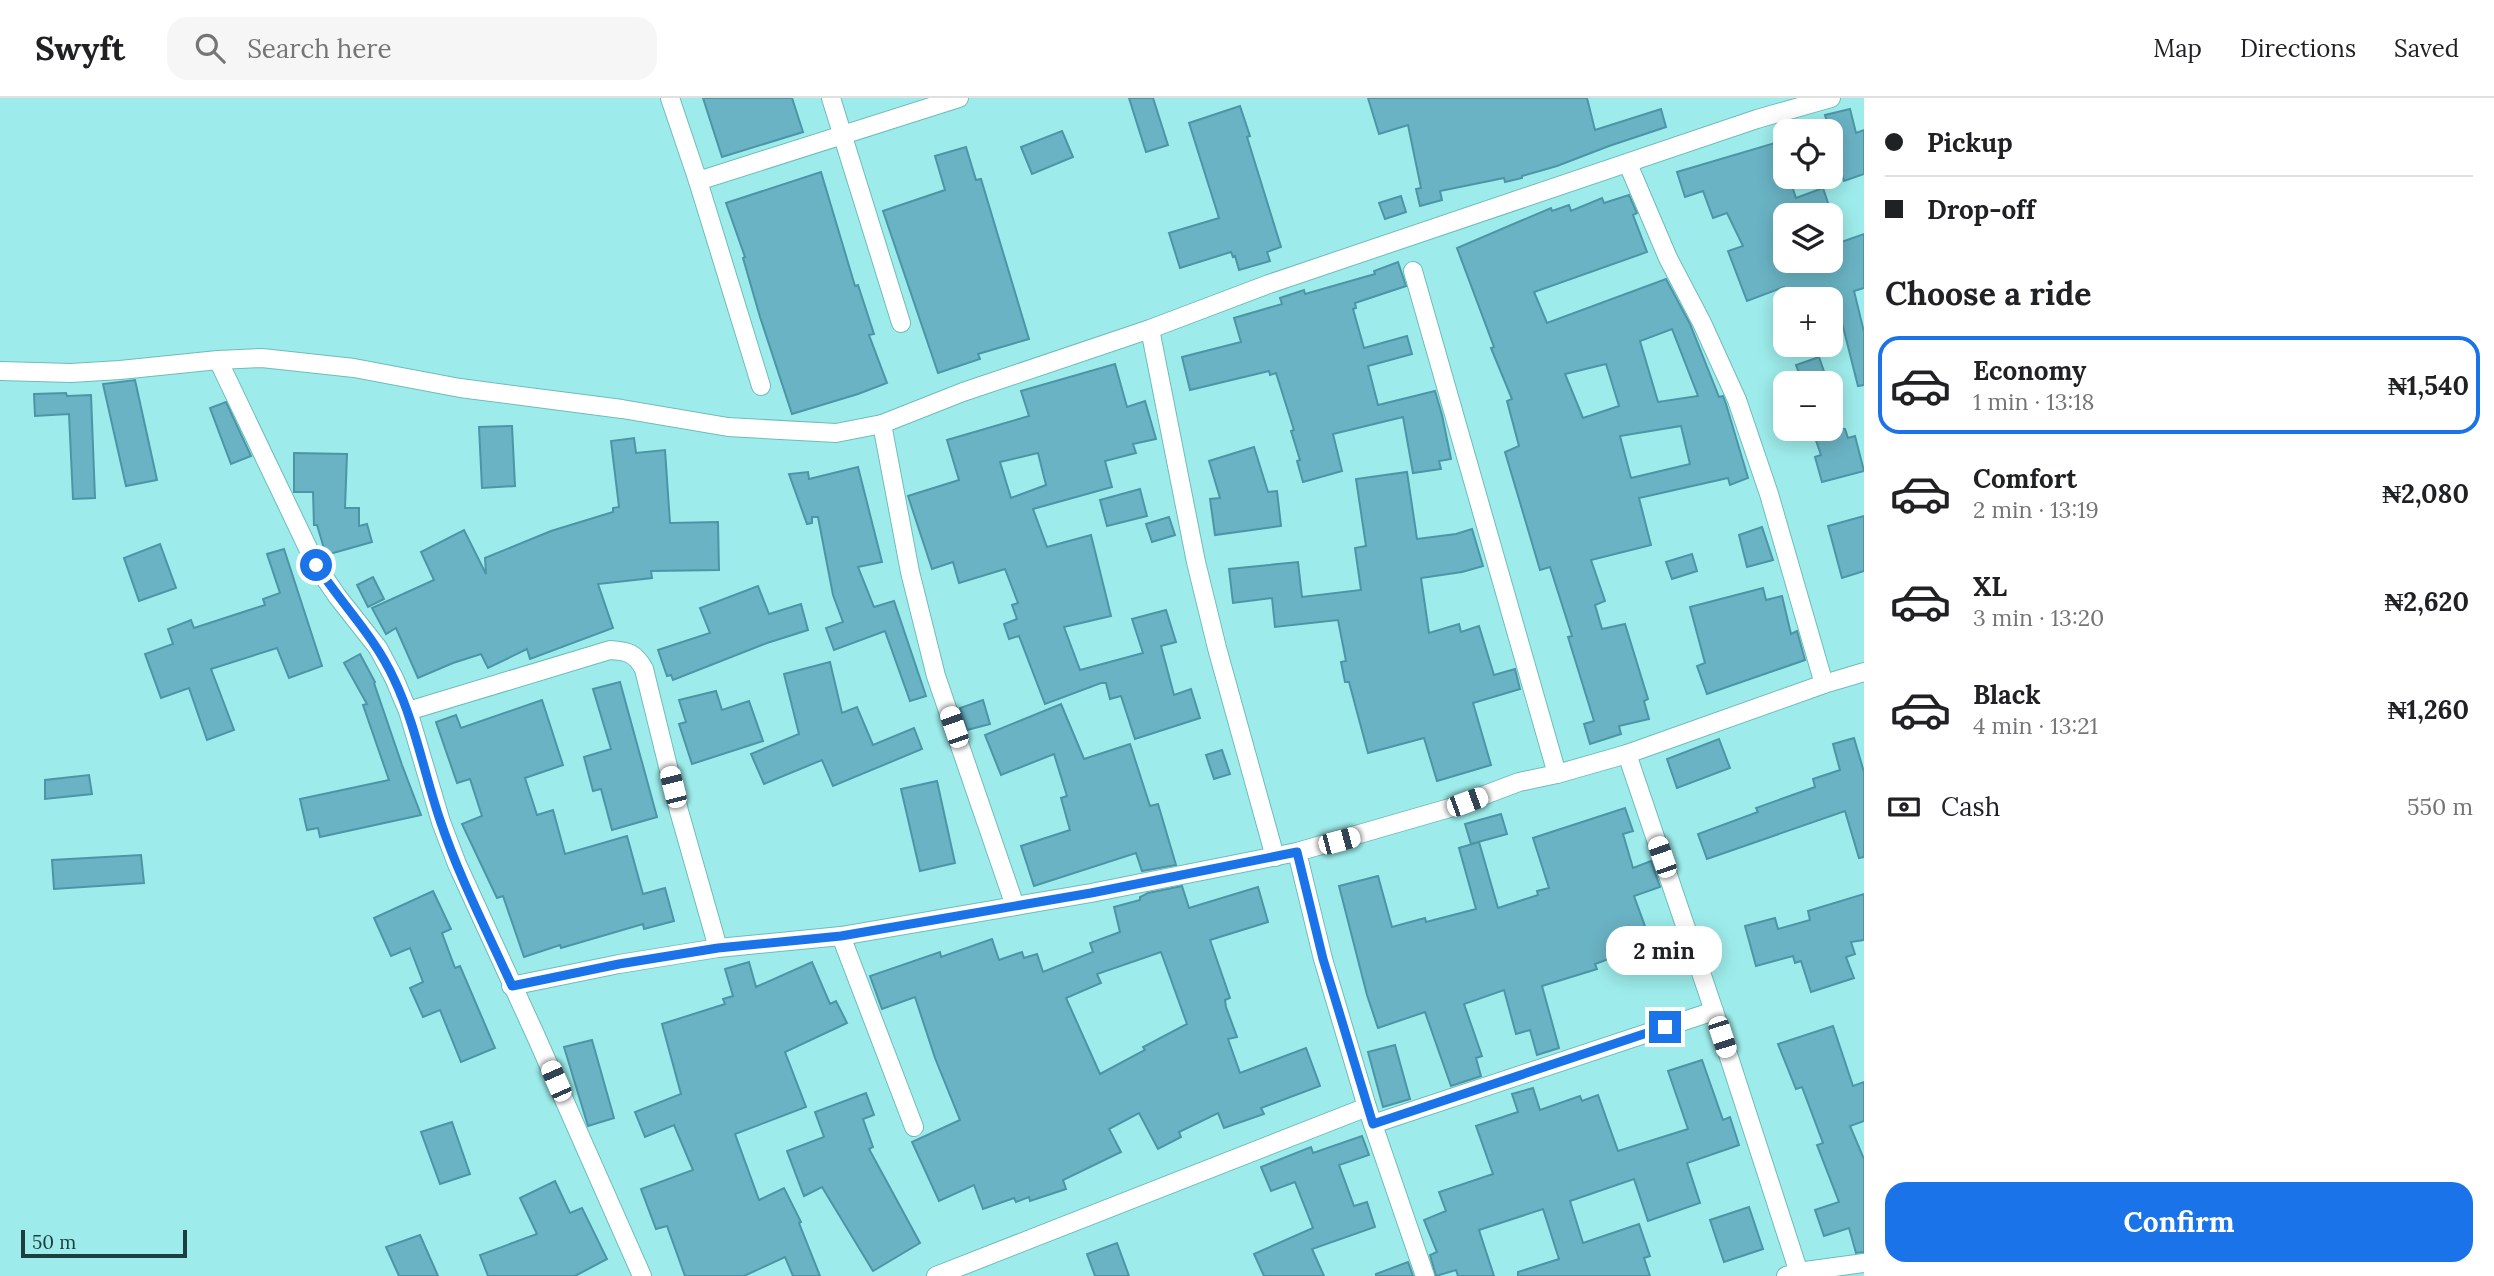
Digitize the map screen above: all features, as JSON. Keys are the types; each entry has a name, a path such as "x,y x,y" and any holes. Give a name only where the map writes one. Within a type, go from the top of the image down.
{"street":[{"path":"670,98 761,386"},
{"path":"831,98 901,323"},
{"path":"698,181 959,98"},
{"path":"0,371 71,373 262,358 342,367 460,388 622,409 728,427 823,434 882,424 1030,368 1150,329 1269,284 1757,119 1831,98"},
{"path":"1628,164 1668,258 1702,323 1737,400 1769,494 1824,684"},
{"path":"1413,271 1557,774"},
{"path":"1150,329 1196,562 1217,649 1275,857"},
{"path":"218,360 316,565 378,648 408,711 441,822 457,864 642,1276"},
{"path":"882,424 910,572 936,676 1015,905"},
{"path":"408,711 610,650 627,651 636,655 644,668 679,811 718,948"},
{"path":"512,986 619,964 718,948 841,936 1091,893 1297,852 1453,807 1519,782 1627,754 1864,672"},
{"path":"1627,754 1714,1011 1795,1275 1864,1263"},
{"path":"1297,852 1323,959 1370,1116 1425,1276"},
{"path":"841,936 914,1127"},
{"path":"936,1276 1370,1116 1714,1011"}],"building":[{"path":"703,98 792,98 803,132 722,157"},
{"path":"1129,98 1153,98 1168,145 1146,152"},
{"path":"1368,98 1587,98 1595,130 1661,109 1666,127 1522,178 1505,182 1504,178 1440,191 1442,200 1420,206 1416,189 1421,188 1408,125 1379,134"},
{"path":"1240,106 1281,247 1267,252 1270,261 1239,270 1231,252 1180,268 1169,233 1219,218 1189,123"},
{"path":"1850,109 1856,133 1864,130 1864,174 1844,181 1843,119 1826,119 1825,115"},
{"path":"1062,131 1073,157 1032,174 1021,147"},
{"path":"1773,144 1773,189 1793,189 1796,198 1823,189 1828,203 1773,203 1773,273 1843,273 1843,241 1864,234 1864,288 1854,291 1864,332 1864,385 1858,386 1843,327 1843,287 1773,287 1773,291 1747,301 1728,251 1743,246 1727,213 1713,218 1703,191 1685,197 1677,172"},
{"path":"966,147 976,180 981,179 1029,339 978,354 980,359 938,373 883,211 945,190 935,156"},
{"path":"821,172 855,286 858,285 874,334 869,335 887,383 792,414 726,203"},
{"path":"1629,195 1637,213 1633,215 1647,252 1534,292 1547,323 1666,279 1690,324 1719,397 1723,396 1748,478 1730,485 1728,478 1639,498 1651,545 1591,560 1605,601 1595,605 1602,629 1625,624 1648,699 1644,701 1649,719 1619,726 1621,734 1590,744 1584,724 1594,721 1568,637 1572,636 1550,567 1540,570 1505,452 1519,446 1507,401 1512,399 1491,348 1494,347 1457,248 1551,208 1552,211 1569,205 1571,211 1602,198 1604,203","holes":["1672,329 1698,396 1658,402 1640,341","1606,364 1619,406 1583,418 1565,374","1681,426 1690,464 1631,478 1620,436"]},
{"path":"1401,196 1406,212 1385,219 1379,203"},
{"path":"1398,262 1406,286 1355,303 1356,308 1353,309 1364,348 1407,336 1412,354 1368,366 1378,405 1435,391 1451,459 1439,461 1441,469 1413,473 1403,417 1333,434 1342,471 1303,482 1297,461 1300,460 1291,431 1294,430 1276,373 1270,375 1269,371 1190,390 1182,357 1241,342 1234,318 1282,304 1280,298 1304,290 1305,294 1375,274 1374,271"},
{"path":"1819,357 1824,371 1798,371 1796,365"},
{"path":"1115,364 1127,407 1145,401 1156,439 1133,444 1136,453 1105,461 1112,487 1033,509 1047,547 1091,535 1111,616 1064,627 1080,670 1143,653 1132,619 1166,610 1176,642 1161,646 1174,695 1191,689 1200,718 1135,739 1121,696 1110,699 1106,683 1045,704 1019,636 1009,639 1004,624 1017,619 1012,605 1018,603 1005,569 959,583 953,562 932,569 908,496 959,480 947,440 1029,416 1021,391","holes":["1038,453 1046,485 1011,498 1000,462"]},
{"path":"135,380 157,480 126,486 103,384"},
{"path":"66,393 67,396 91,395 95,498 73,499 69,414 35,416 34,394"},
{"path":"226,402 251,456 231,464 210,408"},
{"path":"512,426 515,486 482,488 479,427"},
{"path":"1845,429 1848,438 1855,436 1864,471 1822,482 1815,457 1821,455 1816,441 1843,441"},
{"path":"634,438 636,453 665,450 670,523 718,522 719,570 651,571 652,578 598,584 613,628 530,659 527,649 488,668 481,654 418,678 396,628 386,634 372,608 434,580 421,552 464,530 486,574 485,558 551,531 613,512 613,508 619,507 611,441"},
{"path":"1254,447 1268,492 1277,491 1281,526 1215,535 1210,499 1220,498 1209,461"},
{"path":"294,453 347,454 345,508 359,508 359,526 367,524 372,542 326,555 317,525 314,525 313,492 294,492"},
{"path":"858,467 882,562 858,567 874,607 894,601 926,696 910,701 885,631 834,650 826,628 843,622 833,595 818,517 812,517 812,523 807,524 789,474 808,472 809,479"},
{"path":"1407,472 1417,539 1472,529 1483,566 1421,578 1429,633 1459,624 1461,632 1479,626 1494,675 1515,669 1520,689 1473,703 1491,765 1437,781 1424,738 1368,753 1349,682 1345,682 1341,662 1346,661 1338,620 1275,627 1272,598 1233,603 1229,569 1298,562 1302,597 1361,590 1355,548 1366,546 1356,479"},
{"path":"1140,489 1147,516 1107,526 1100,500"},
{"path":"1864,516 1864,571 1842,578 1828,526"},
{"path":"1169,517 1175,535 1152,542 1146,524"},
{"path":"1762,527 1773,560 1747,567 1739,535"},
{"path":"160,544 176,588 139,601 124,558"},
{"path":"284,549 322,666 289,678 277,648 211,669 234,730 207,740 189,688 161,698 145,654 173,644 168,629 191,620 194,628 265,605 263,599 280,593 267,554"},
{"path":"1692,554 1697,571 1672,579 1666,562"},
{"path":"373,577 384,599 368,607 357,585"},
{"path":"758,586 769,614 801,604 808,630 673,680 671,675 667,676 658,650 710,633 700,608"},
{"path":"1763,588 1766,600 1782,596 1791,634 1797,631 1805,660 1707,694 1697,666 1705,663 1690,607"},
{"path":"360,654 375,682 421,815 320,837 318,828 307,830 300,799 389,780 363,705 367,704 344,663"},
{"path":"830,662 842,713 857,707 873,745 914,728 922,749 833,786 822,760 764,784 751,754 799,734 784,674"},
{"path":"620,682 657,817 612,830 601,789 593,791 584,757 611,749 593,689"},
{"path":"716,691 722,710 749,701 763,741 692,764 679,724 686,722 679,700"},
{"path":"542,700 563,765 525,778 537,815 553,810 565,854 627,836 643,894 665,888 674,921 644,929 643,924 524,957 503,896 497,898 462,824 482,816 470,779 457,783 436,722 456,715 461,728"},
{"path":"983,700 990,724 967,730 960,708"},
{"path":"1061,704 1084,759 1130,744 1150,806 1158,804 1176,865 1142,871 1136,853 1034,886 1021,846 1070,830 1061,798 1067,796 1054,754 1001,775 985,735"},
{"path":"1854,738 1864,772 1864,857 1859,858 1845,811 1707,859 1698,834 1758,812 1756,808 1815,787 1813,779 1840,770 1833,744"},
{"path":"1719,739 1730,768 1677,788 1667,759"},
{"path":"1222,750 1230,774 1214,779 1206,755"},
{"path":"89,775 92,794 45,799 45,780"},
{"path":"937,781 955,863 920,871 901,789"},
{"path":"1625,808 1633,831 1623,834 1633,868 1651,861 1660,887 1634,896 1654,951 1630,960 1627,952 1595,964 1597,969 1542,986 1559,1048 1537,1055 1530,1030 1516,1034 1504,990 1464,1004 1482,1056 1476,1058 1481,1076 1451,1086 1425,1012 1378,1028 1339,886 1378,876 1392,927 1425,918 1426,922 1476,909 1459,848 1479,842 1498,908 1538,895 1537,891 1549,888 1533,838"},
{"path":"1501,814 1507,834 1471,844 1465,824"},
{"path":"141,855 144,883 54,889 52,860"},
{"path":"1182,886 1189,908 1258,887 1268,922 1210,940 1230,998 1225,1000 1226,1007 1237,1037 1228,1039 1240,1073 1306,1048 1320,1086 1261,1108 1264,1114 1224,1128 1218,1113 1179,1132 1181,1137 1158,1149 1139,1113 1109,1129 1121,1152 1063,1180 1066,1189 1030,1201 1029,1197 1016,1202 1014,1198 983,1209 974,1185 939,1201 912,1142 960,1120 935,1058 915,997 882,1009 870,976 940,952 941,957 992,939 999,960 1022,952 1024,958 1037,954 1043,972 1093,952 1090,943 1120,932 1114,907 1140,900 1140,897","holes":["1161,952 1187,1024 1100,1074 1066,998 1101,983 1097,974"]},
{"path":"433,891 451,929 442,933 455,968 460,966 495,1048 461,1062 440,1010 423,1017 410,988 423,982 410,948 391,956 374,918"},
{"path":"1864,894 1864,940 1851,942 1855,954 1846,957 1854,978 1811,992 1801,961 1795,963 1793,956 1756,966 1745,926 1775,918 1778,929 1810,920 1808,911"},
{"path":"749,962 756,987 812,962 830,1004 836,1001 847,1023 785,1052 806,1107 735,1134 759,1200 784,1188 801,1222 799,1223 820,1276 793,1276 785,1257 744,1276 685,1276 667,1226 656,1229 641,1189 693,1170 674,1125 645,1137 635,1112 681,1094 662,1024 725,1004 723,999 733,996 725,969"},
{"path":"1833,1026 1853,1086 1864,1082 1864,1121 1850,1126 1864,1159 1864,1252 1856,1253 1849,1228 1824,1236 1815,1210 1839,1202 1817,1145 1823,1143 1802,1087 1796,1089 1778,1044"},
{"path":"592,1040 614,1118 588,1126 564,1047"},
{"path":"1395,1045 1410,1099 1383,1107 1368,1052"},
{"path":"1702,1060 1723,1120 1730,1117 1739,1145 1687,1163 1700,1203 1648,1221 1634,1179 1570,1201 1583,1243 1639,1224 1650,1256 1644,1258 1650,1276 1518,1276 1518,1272 1559,1259 1543,1209 1479,1230 1494,1276 1458,1276 1456,1270 1436,1276 1430,1255 1437,1252 1424,1220 1446,1211 1439,1192 1493,1174 1476,1126 1518,1112 1512,1094 1533,1088 1540,1110 1580,1096 1582,1101 1598,1095 1618,1151 1688,1129 1668,1071"},
{"path":"866,1093 874,1115 863,1119 873,1147 869,1149 920,1243 873,1271 822,1187 804,1196 787,1151 824,1137 815,1112"},
{"path":"452,1122 470,1174 440,1184 421,1132"},
{"path":"1362,1136 1369,1155 1339,1165 1354,1206 1367,1202 1375,1227 1312,1249 1324,1276 1264,1276 1254,1254 1313,1228 1295,1182 1271,1191 1261,1167 1311,1147 1313,1153"},
{"path":"555,1181 570,1213 582,1208 607,1259 575,1276 488,1276 480,1255 537,1234 520,1198"},
{"path":"1749,1207 1763,1249 1724,1262 1710,1220"},
{"path":"420,1235 438,1276 399,1276 386,1247"},
{"path":"1117,1243 1129,1276 1095,1276 1087,1254"},
{"path":"1408,1262 1413,1276 1376,1276 1376,1274"}],"route":[{"path":"316,565 378,648 394,678 408,711 434,801 457,864 512,986 619,964 718,948 841,936 1091,893 1297,852 1323,959 1373,1124 1665,1027"}]}
